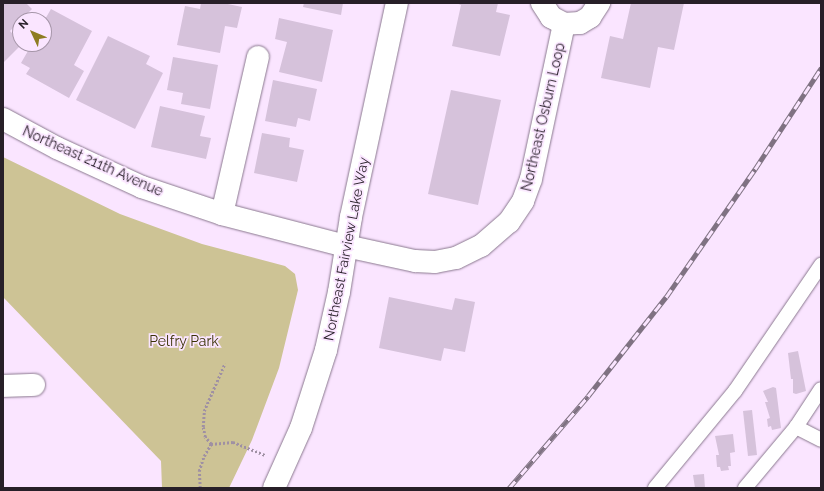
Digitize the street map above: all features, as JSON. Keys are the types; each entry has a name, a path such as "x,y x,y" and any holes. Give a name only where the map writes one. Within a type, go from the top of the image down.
{"street":[{"name":"Northeast Fairview Lake Way","path":"274,488 316,387 326,350 346,246 397,3"},
{"name":"Northeast Osburn Loop","path":"542,3 551,17 564,24 580,23 590,17 599,3"},
{"name":"Northeast Osburn Loop","path":"346,246 415,261 435,262 456,258 481,246 496,236 509,222 523,201 531,179 564,24"},
{"path":"222,214 258,57"},
{"name":"Northeast 211th Avenue","path":"3,119 56,148 142,187 222,214 346,246"},
{"path":"3,386 34,385"}],"lane":[{"path":"655,488 735,391 821,265"},
{"path":"745,488 796,427 821,389"},
{"path":"796,427 821,440"}],"path":[{"path":"211,444 206,437 203,427 204,411 225,363"},
{"path":"211,444 233,442 285,464"},
{"path":"200,488 199,471 204,456 211,444"}],"green space":[{"name":"Pelfry Park","path":"3,157 120,214 202,244 285,266 295,274 298,290 279,368 252,440 229,488 162,488 161,461 3,297"}],"building":[{"path":"3,3 26,3 32,9 29,12 12,12 12,29 10,31 12,33 12,52 14,52 3,63"},
{"path":"201,3 223,3 242,7 237,28 225,26 220,53 177,45 185,6 200,9"},
{"path":"304,3 343,3 341,15 303,7"},
{"path":"456,3 498,3 496,12 510,15 500,56 452,46 461,5"},
{"path":"631,3 684,3 674,50 658,47 650,88 601,78 610,36 623,39"},
{"path":"51,9 92,31 74,65 84,71 69,98 26,74 30,68 21,63 27,52 52,52 52,12 49,12"},
{"path":"279,18 333,30 322,82 279,72 287,42 275,39"},
{"path":"108,36 150,56 146,64 163,73 135,129 76,100"},
{"path":"173,57 218,65 210,109 181,104 183,93 167,90"},
{"path":"273,80 317,89 310,121 298,118 296,127 265,121"},
{"path":"451,90 501,100 478,205 428,194"},
{"path":"160,106 205,116 200,136 211,138 206,159 151,147"},
{"path":"262,133 290,138 289,147 304,150 297,182 254,173"},
{"path":"389,297 452,310 455,298 475,302 465,352 444,348 441,361 379,348"},
{"path":"798,351 806,391 796,394 793,393 793,379 791,379 788,353"},
{"path":"773,387 776,388 781,428 772,430 771,426 768,427 767,419 770,418 765,402 768,402 763,391"},
{"path":"752,410 757,455 748,456 743,411"},
{"path":"733,434 735,452 730,453 731,466 728,466 729,470 721,471 720,467 717,467 716,455 719,455 715,436"},
{"path":"704,474 705,488 695,488 693,475"}],"railway":[{"path":"509,488 588,396 666,297 755,169 821,68"}]}
